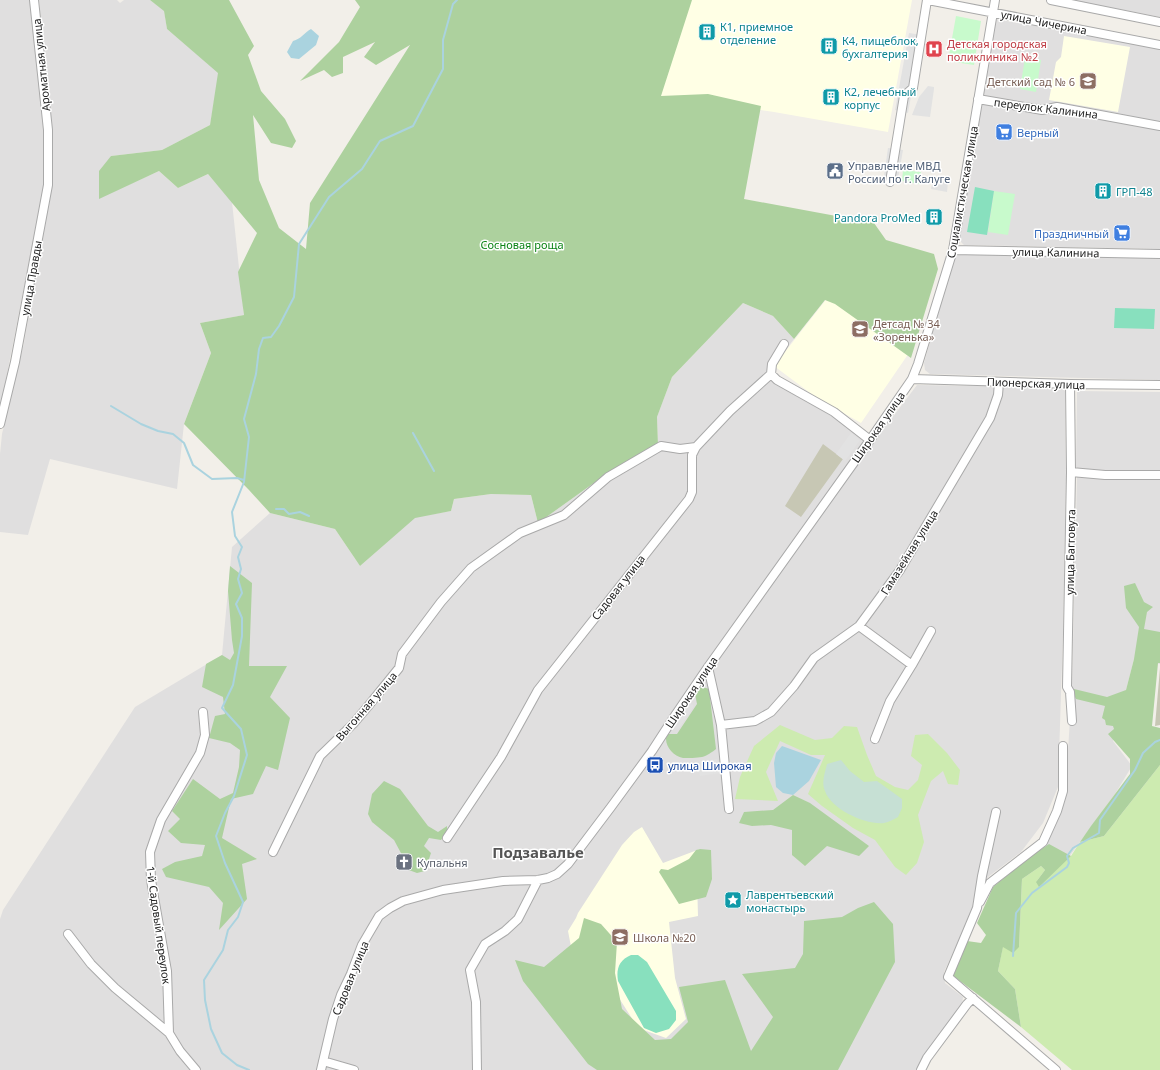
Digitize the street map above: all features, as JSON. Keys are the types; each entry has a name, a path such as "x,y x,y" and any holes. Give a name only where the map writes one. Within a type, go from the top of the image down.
{"street":[{"name":"Ароматная улица","path":"34,0 48,130"},
{"name":"улица Чичерина","path":"928,0 1160,45"},
{"path":"890,182 904,96 913,88 928,0"},
{"name":"Социалистическая улица","path":"912,379 953,250 995,0"},
{"name":"улица Чичерина","path":"1051,0 1160,22"},
{"name":"переулок Калинина","path":"978,99 1042,110 1058,107 1160,126"},
{"name":"улица Правды","path":"0,424 15,362 48,185 48,130"},
{"name":"улица Калинина","path":"953,250 1160,254"},
{"path":"696,447 730,411 771,374 772,364 784,344"},
{"path":"771,374 777,380 834,412 870,440"},
{"name":"Пионерская улица","path":"912,379 1160,385"},
{"name":"Широкая улица","path":"404,901 443,890 548,878 557,874 568,864 652,751 708,667 912,379"},
{"name":"Гамазейная улица","path":"721,725 754,721 771,712 794,686 814,658 859,626 900,570 990,418 998,395 999,382"},
{"name":"улица Багговута","path":"1070,384 1071,472 1067,687 1070,692 1072,721"},
{"name":"Выгонная улица","path":"273,852 320,756 353,724 399,668 402,654 432,613 471,568 520,534 564,515 608,477 661,446 680,449 696,447"},
{"name":"Садовая улица","path":"447,838 501,756 538,690 692,492 692,455 696,447"},
{"path":"1071,472 1105,475 1160,475"},
{"path":"859,626 912,665"},
{"path":"876,739 890,701 931,631"},
{"path":"708,667 721,725 730,810"},
{"name":"1-й Садовый переулок","path":"196,1070 180,1052 169,1033 167,971 151,880 150,852 161,820 200,754 205,735 203,712"},
{"path":"1056,1070 948,977 977,908 990,883 1043,842 1057,811 1063,791 1063,746"},
{"path":"977,908 982,876 996,812"},
{"path":"476,1070 476,1002 470,970 485,944 505,931 518,919 538,880"},
{"name":"Садовая улица","path":"321,1070 333,1019 341,995 362,945 379,916 404,901"},
{"path":"68,934 91,964 116,988 169,1033"},
{"path":"921,1070 927,1058 973,998"},
{"path":"323,1061 354,1070"}],"shaded area":[{"path":"0,0 31,0 44,131 44,185 0,410"},
{"path":"39,0 117,0 120,3 124,0 150,0 164,10 167,29 219,73 210,125 162,150 111,156 99,198 159,171 178,188 208,174 232,202 244,315 200,323 211,353 184,424 177,489 50,459 28,535 0,532 0,454 2,434 24,343 51,182 52,139"},
{"path":"683,0 912,0 888,132 774,112 655,96"},
{"path":"1072,0 1160,0 1160,17"},
{"path":"996,19 1160,48 1160,249 964,245 961,242 959,235"},
{"path":"909,33 922,35 908,113 895,110"},
{"name":"Детский сад № 6","path":"1064,36 1130,47 1118,112 1049,100 1056,62 1061,57"},
{"path":"928,86 934,87 930,117 912,115 919,97"},
{"path":"888,148 903,150 898,179 884,176"},
{"path":"933,180 948,182 947,192 931,189"},
{"path":"961,254 1160,257 1160,380 930,374 925,370 924,363 953,261 956,256"},
{"name":"Детсад № 34 «Зоренька»","path":"850,271 911,350 861,423 817,398 774,366"},
{"path":"743,303 773,316 794,339 772,367 767,377 837,419 873,443 917,385 1061,387 1065,391 1066,478 1058,787 1043,823 1021,852 988,877 944,972 945,983 963,997 962,1004 925,1055 917,1070 0,1070 0,919 3,910 135,707 222,655 232,547 270,513 335,529 360,566 415,517 451,511 454,499 491,494 531,495 538,523 605,475 658,445 657,417 672,377"},
{"path":"1077,391 1160,392 1160,472 1111,472 1079,469 1076,467"},
{"path":"851,433 860,440 845,461 836,454"},
{"path":"823,444 843,459 801,517 785,506"},
{"path":"1077,477 1160,479 1160,664 1134,659 1113,741 1132,766 1115,794 1069,857 1046,846 1066,785 1072,685"},
{"path":"1160,668 1160,725 1155,726"},
{"path":"690,703 694,706 678,730 674,727"},
{"path":"717,759 720,773 700,776 697,763"},
{"path":"841,760 850,771 864,782 877,781 902,799 902,808 898,817 884,823 868,821 841,810 828,798 823,784 827,764"},
{"name":"Школа №20","path":"642,827 663,863 700,849 697,881 698,916 669,922 675,978 686,1019 666,1038 638,1028 600,968 573,957 568,931 622,845 634,832"}],"green space":[{"name":"Сосновая роща","path":"150,0 229,0 254,46 248,55 261,91 285,119 296,141 292,148 271,143 253,115 259,180 279,228 306,249 310,203 410,45 376,65 364,57 375,42 343,57 343,73 332,77 324,70 300,81 339,42 360,7 355,0 692,0 661,96 708,94 761,106 744,199 874,223 886,240 934,254 938,269 911,358 835,304 825,300 794,339 773,316 743,303 672,377 657,417 658,445 605,475 538,523 531,495 491,494 454,499 451,511 415,518 360,566 335,529 270,513 184,424 211,353 200,323 244,315 238,272 257,233 208,174 178,188 159,171 99,199 99,171 111,156 162,150 210,125 218,73 167,29 164,11"},
{"path":"956,16 981,21 974,65 948,61"},
{"path":"1025,58 1041,60 1036,92 1020,89"},
{"path":"903,170 921,172 919,184 902,181"},
{"path":"975,187 994,191 987,235 967,232"},
{"path":"994,191 1015,194 1008,235 988,232"},
{"path":"1115,308 1155,309 1154,329 1114,328"},
{"path":"230,566 252,583 249,666 287,666 270,697 290,718 278,770 266,766 253,794 231,799 222,838 257,859 242,864 247,899 219,930 223,903 209,887 166,877 162,869 175,862 202,856 205,845 181,843 168,831 180,819 172,811 193,779 220,799 233,793 239,767 240,750 230,743 209,738 215,716 225,714 223,697 202,687 206,664 222,655 230,660 234,653 228,591"},
{"path":"1135,583 1144,602 1153,607 1147,612 1144,629 1160,632 1160,663 1158,663 1152,726 1160,728 1160,765 1104,836 1080,842 1130,774 1130,759 1108,734 1114,729 1113,726 1106,725 1105,720 1102,718 1105,706 1076,699 1073,693 1074,689 1107,697 1126,690 1134,659 1139,627 1126,608 1124,586"},
{"path":"703,687 709,689 716,749 708,755 702,757 679,757 669,749 666,742 667,734 677,734 697,704 695,694 698,688"},
{"path":"780,725 815,740 832,738 844,726 857,727 876,776 895,787 908,790 918,780 922,765 911,756 915,735 928,734 947,753 960,770 958,785 948,784 943,771 931,781 918,815 924,842 917,863 906,875 895,867 875,840 853,828 808,794 825,755 811,755 780,741 766,772 778,801 735,799 740,777 754,746"},
{"path":"1160,765 1160,1070 1072,1070 1021,1027 1015,989 998,971 1003,946 1019,947 1022,879 1041,866 1045,870 1036,882 1071,856 1080,842 1104,836"},
{"path":"384,781 400,789 428,826 438,832 447,826 447,833 441,840 429,838 424,846 431,853 425,871 417,873 406,869 410,860 402,855 394,840 372,822 368,814 372,794"},
{"path":"793,795 810,803 869,846 859,856 827,846 805,866 792,855 792,830 771,825 752,826 739,823 744,812 773,810"},
{"path":"1049,844 1071,856 1039,887 1036,882 1045,870 1041,866 1022,879 1019,947 1013,953 1003,947 998,971 1015,989 1021,1027 952,975 967,941 981,943 986,935 977,923 993,887 1028,858"},
{"path":"696,850 711,850 712,879 706,897 679,904 659,872 661,869 668,870 689,859"},
{"path":"874,902 893,924 895,962 838,1070 597,1070 588,1064 523,981 515,960 544,967 579,938 584,918 601,924 617,942 615,973 622,1009 655,1040 671,1039 688,1022 679,987 725,980 751,1051 773,1017 742,974 795,968 803,954 804,921 842,917 858,908"},
{"path":"631,955 638,955 647,962 676,1011 676,1020 669,1029 656,1033 644,1028 618,981 619,965 624,959"}],"water":[{"path":"311,29 319,36 316,45 299,59 291,58 287,52 293,41"},
{"path":"782,746 821,760 809,781 793,795 783,793 776,787 774,763 776,753"}],"waterway":[{"path":"249,1070 237,1065 222,1053 211,1029 205,1000 204,980 223,950 228,930 238,917 243,902 225,863 216,836 225,813 234,796 247,755 241,729 222,708 233,685 242,636 242,618 236,604 242,593 238,579 241,569 238,557 242,547 235,536 232,512 244,482 249,437 244,419 256,374 259,349 263,338 271,337 279,326 294,297 299,244 329,197 362,169 380,141 413,126 443,69 443,40 453,4 457,0"},
{"path":"111,406 141,424 158,431 173,434 184,443 193,465 212,479 237,478 244,480"},
{"path":"413,433 434,471"},
{"path":"276,509 284,509 289,514 300,512 309,516"},
{"path":"1013,956 1016,913 1032,893 1067,867 1069,863 1067,856 1073,848 1099,833 1100,820 1135,770 1143,753 1155,742 1160,740"}],"place":[{"name":"К1, приемное отделение","path":"707,32"},
{"name":"К4, пищеблок, бухгалтерия","path":"829,46"},
{"name":"Детская городская поликлиника №2","path":"934,49"},
{"name":"Детский сад № 6","path":"1088,81"},
{"name":"К2, лечебный корпус","path":"831,97"},
{"name":"Верный","path":"1004,132"},
{"name":"Управление МВД России по г. Калуге","path":"835,171"},
{"name":"ГРП-48","path":"1103,191"},
{"name":"Pandora ProMed","path":"934,217"},
{"name":"Праздничный","path":"1122,233"},
{"name":"Детсад № 34 «Зоренька»","path":"860,329"},
{"name":"улица Широкая","path":"655,765"},
{"name":"Купальня","path":"404,862"},
{"name":"Лаврентьевский монастырь","path":"733,900"},
{"name":"Школа №20","path":"620,937"}],"district":[{"name":"Подзавалье","path":"538,852"}]}
